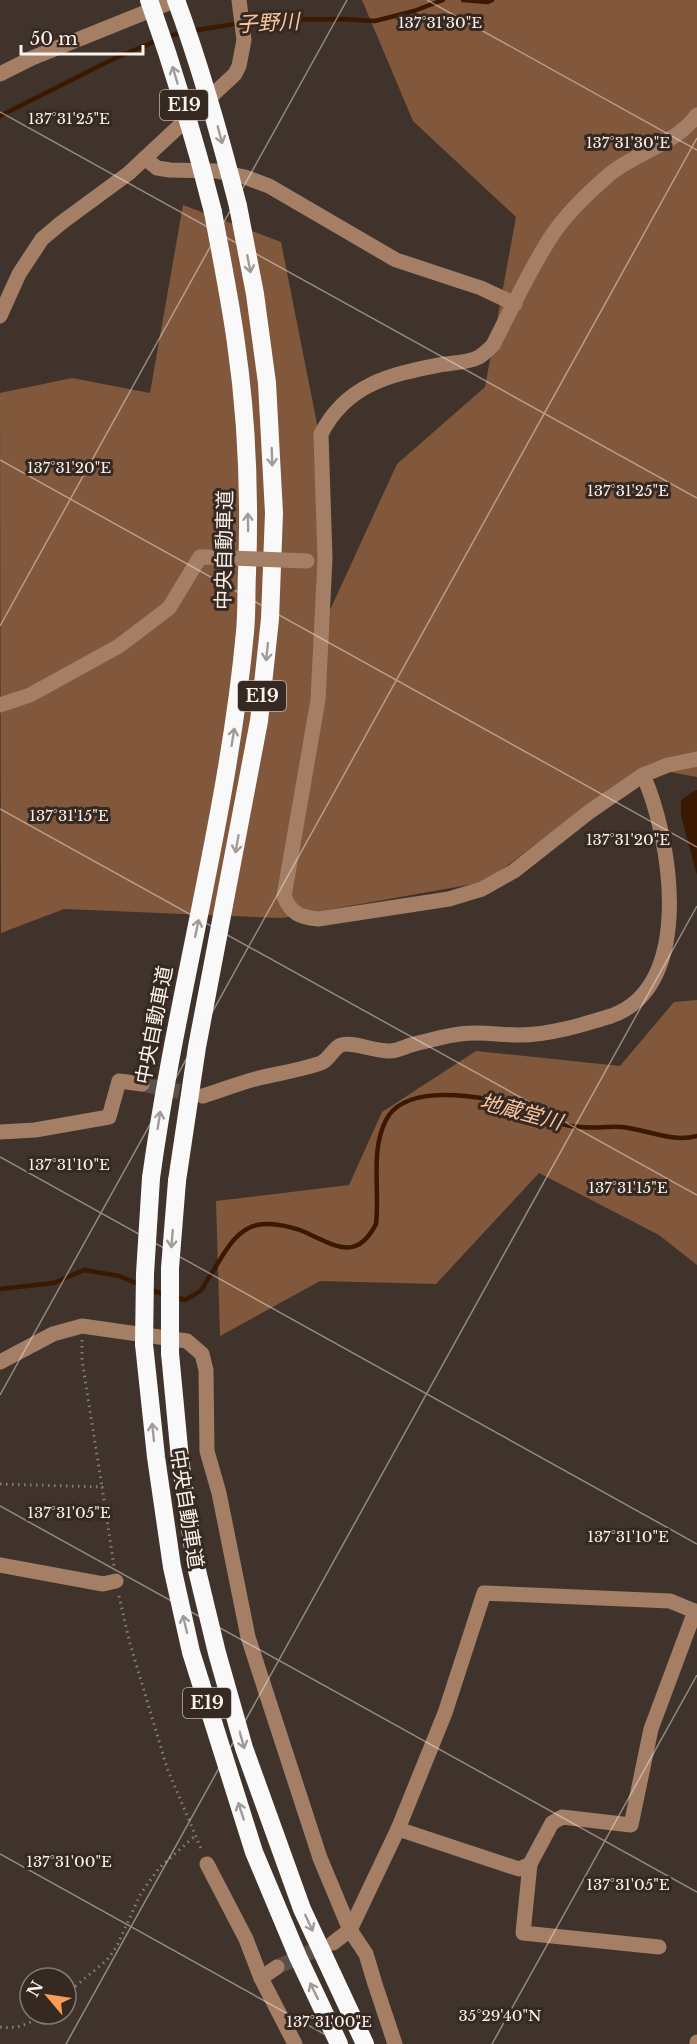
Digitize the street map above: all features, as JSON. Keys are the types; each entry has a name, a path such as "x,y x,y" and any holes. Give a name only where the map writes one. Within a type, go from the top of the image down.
{"highway":[{"name":"中央自動車道","path":"149,0 174,70 213,212 236,343 246,436 249,528 245,629 234,732 159,1120 151,1178 145,1274 144,1344 156,1457 172,1567 191,1652 254,1852 297,1957 339,2044"},
{"name":"中央自動車道","path":"176,0 197,57 218,129 238,206 255,294 267,383 274,513 270,619 259,721 197,1047 177,1181 170,1268 170,1353 180,1459 195,1562 220,1663 244,1748 302,1909 365,2044"}],"street":[{"path":"0,74 32,58 176,0"},
{"path":"1,311 19,274 42,239 129,173 235,74 239,66 244,40 239,3"},
{"path":"697,115 672,139 644,152 613,172 587,194 549,238 493,345 478,358 429,367 375,381 349,397 330,416 321,434 325,559 318,700 303,795 284,887 287,905 300,916 318,919 449,899 482,889 514,871 589,812 643,775 668,765 697,759"},
{"path":"145,158 157,168 216,171 261,183 396,260 481,288 515,304"},
{"path":"0,705 30,695 119,646 169,608 200,557 307,561 325,559"},
{"path":"203,1096 256,1079 323,1062 339,1045 348,1044 391,1052 458,1034 486,1032 519,1035 557,1031 614,1015 642,998 651,987 662,959 669,930 666,853 649,788 643,775"},
{"path":"0,1132 35,1130 109,1117 118,1081 142,1084"},
{"path":"0,1362 54,1334 82,1326 187,1341 202,1354 206,1370 207,1451 219,1493 245,1628 320,1858 350,1930 366,1954 395,2044"},
{"path":"0,1565 104,1584 116,1581"},
{"path":"333,1943 350,1930 398,1829 445,1713 484,1593 670,1601 696,1611 651,1729 631,1825 562,1817 552,1823 530,1864 523,1933 658,1947"},
{"path":"398,1829 519,1869 530,1864"},
{"path":"207,1864 295,2044"},
{"path":"261,1978 277,1967"}],"path":[{"path":"82,1326 82,1360 116,1581 129,1640 167,1768 207,1864"},
{"path":"0,1484 102,1487"},
{"path":"78,1984 107,1960 117,1946 141,1893 159,1868 196,1834"},
{"path":"0,2027 20,2026"}],"shaded area":[{"path":"362,0 697,0 697,777 648,768 605,793 485,882 281,918 64,909 1,933 0,393 72,378 150,393 183,205 281,242 317,424 325,621 397,464 485,387 516,217 413,121"},
{"path":"696,790 697,875 681,816 681,800"},
{"path":"697,1000 697,1265 659,1235 539,1173 436,1284 320,1281 220,1336 216,1201 349,1185 382,1112 476,1051 620,1066 674,1002"}],"waterway":[{"name":"子野川","path":"192,31 259,20 375,21 414,11 443,0"},
{"name":"子野川","path":"463,0 488,2 492,0"},
{"name":"子野川","path":"166,37 184,32"},
{"name":"子野川","path":"0,116 109,61 158,40"},
{"name":"地蔵堂川","path":"174,1297 185,1300 199,1291 234,1239 257,1225 270,1224 292,1228 330,1244 347,1248 362,1242 376,1224 377,1158 381,1132 394,1109 405,1102 434,1095 465,1096 492,1100 573,1126 630,1128 678,1138 697,1136"},
{"name":"地蔵堂川","path":"0,1289 54,1283 84,1270 119,1276 141,1285"},
{"name":"地蔵堂川","path":"148,1289 166,1295"}],"tunnel":[{"path":"142,1084 200,1096"},
{"path":"277,1967 329,1944"}]}
